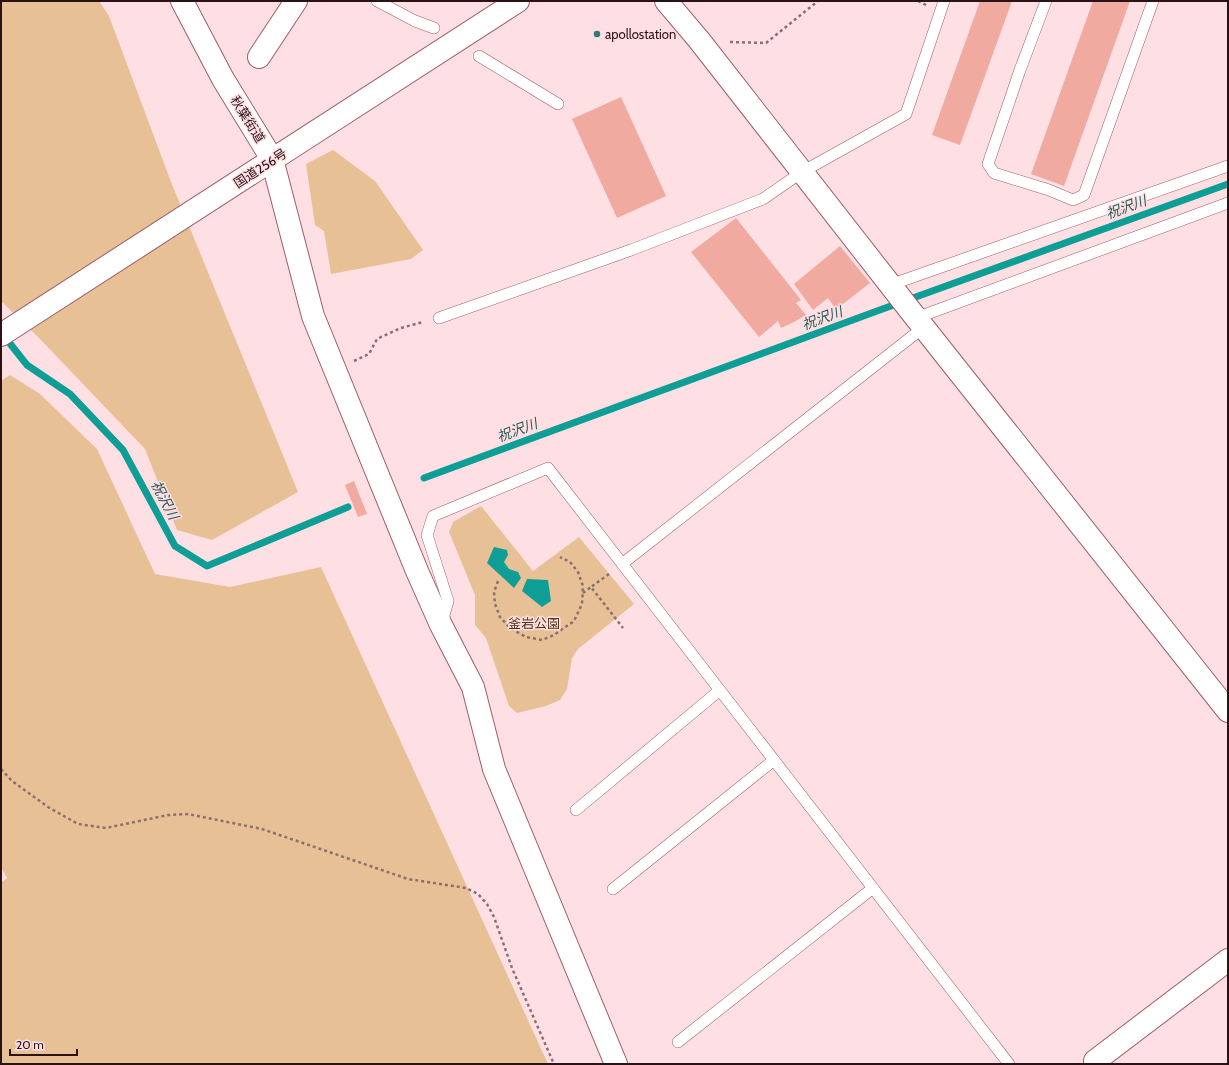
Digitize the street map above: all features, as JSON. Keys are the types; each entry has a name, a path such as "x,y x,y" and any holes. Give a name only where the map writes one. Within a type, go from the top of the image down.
{"main road":[{"name":"秋葉街道","path":"182,1 266,164 314,316 417,571 441,625 473,687 494,769 616,1064"},
{"path":"258,57 296,1"},
{"name":"国道256号","path":"1,334 518,1"},
{"path":"666,1 699,40 917,320 1228,711"},
{"path":"1095,1061 1228,960"}],"lane":[{"path":"377,1 415,21 434,28"},
{"path":"439,318 624,252 763,199 802,172 906,114 944,1"},
{"path":"1046,1 1020,70 988,164 994,173 1049,190 1073,200 1084,195 1152,1"},
{"path":"479,56 558,104"},
{"path":"892,287 1228,166"},
{"path":"622,564 917,320 1228,203"},
{"path":"441,625 448,601 427,535 433,516 548,468 1009,1064"},
{"path":"576,810 720,690"},
{"path":"613,889 774,760"},
{"path":"678,1042 873,888"}],"path":[{"path":"699,40 766,43 818,1"},
{"path":"369,354 377,339 401,328 439,318"},
{"path":"498,581 494,592 495,604 500,617 510,628 526,637 542,640 554,635 574,621 582,604 583,593 578,572 570,562 560,557"},
{"path":"583,593 622,564"},
{"path":"591,587 623,628"},
{"path":"1,769 12,780 48,807 78,824 106,828 168,815 188,814 262,829 408,879 466,888 478,894 487,904 494,917 512,968 554,1064"}],"green space":[{"path":"1,1 99,1 109,16 171,182 298,492 212,540 177,530 145,449 41,340 1,301"},
{"path":"333,150 375,181 423,250 411,259 331,274 324,231 315,225 306,164"},
{"path":"10,375 40,394 97,449 155,574 230,587 321,567 548,1064 1,1064 1,883 7,878 1,867 1,381"},
{"name":"釜岩公園","path":"481,506 533,571 579,537 634,604 578,649 572,658 567,689 560,700 546,706 517,713 509,706 486,638 475,625 475,595 449,532 453,522"}],"water":[{"path":"494,547 507,550 508,555 504,562 509,569 518,572 521,578 514,588 487,563"},
{"path":"527,579 548,580 551,601 542,607 522,591"}],"building":[{"path":"980,1 1012,1 960,145 932,135"},
{"path":"1093,1 1130,1 1064,186 1031,174"},
{"path":"621,97 666,196 617,218 572,119"},
{"path":"736,218 801,300 796,303 806,315 781,328 778,321 759,337 691,252"},
{"path":"840,246 870,283 839,307 835,308 828,298 813,310 794,284"},
{"path":"354,481 367,514 358,517 345,485"}],"waterway":[{"name":"祝沢川","path":"424,478 877,311 1228,184"},
{"name":"祝沢川","path":"4,336 27,365 70,394 123,450 175,546 207,566 348,507"}],"place":[{"name":"apollostation","path":"597,34"}]}
